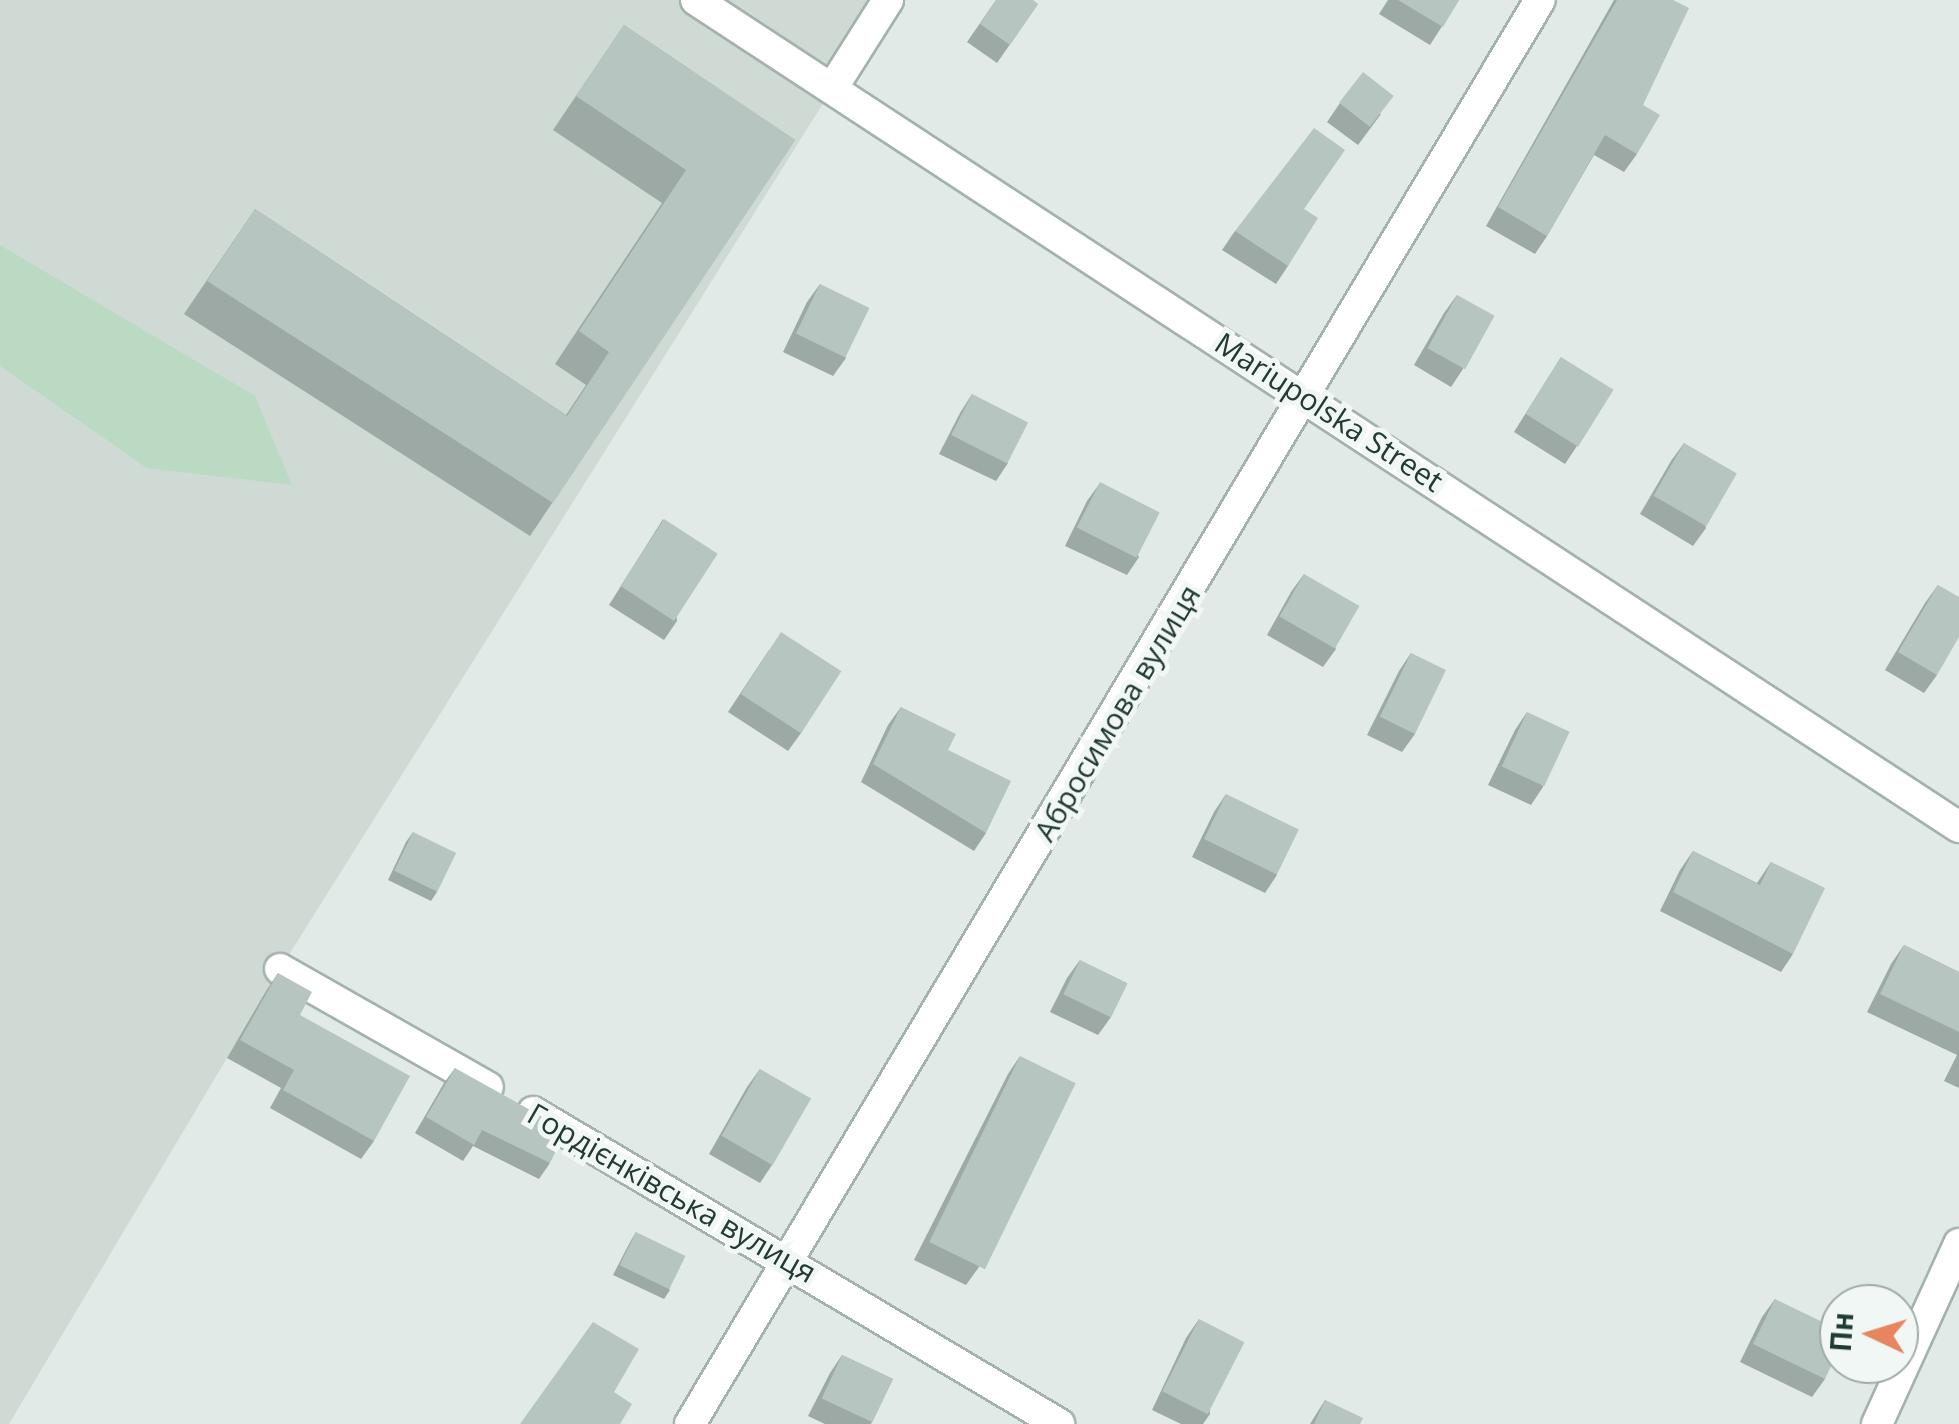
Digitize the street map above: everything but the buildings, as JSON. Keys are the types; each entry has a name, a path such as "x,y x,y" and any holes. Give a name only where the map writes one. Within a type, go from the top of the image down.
{"street":[{"name":"Mariupolska Street","path":"696,0 1959,827"},
{"path":"833,87 888,0"},
{"name":"Абросимова вулиця","path":"690,1424 1308,398 1540,0"},
{"name":"Гордієнківська вулиця","path":"280,969 788,1258 1059,1424"},
{"path":"1877,1424 1959,1244"}],"shaded area":[{"path":"0,0 888,0 280,969 9,1424 0,1424"}],"green space":[{"path":"0,245 255,396 292,485 147,468 0,366"}]}
